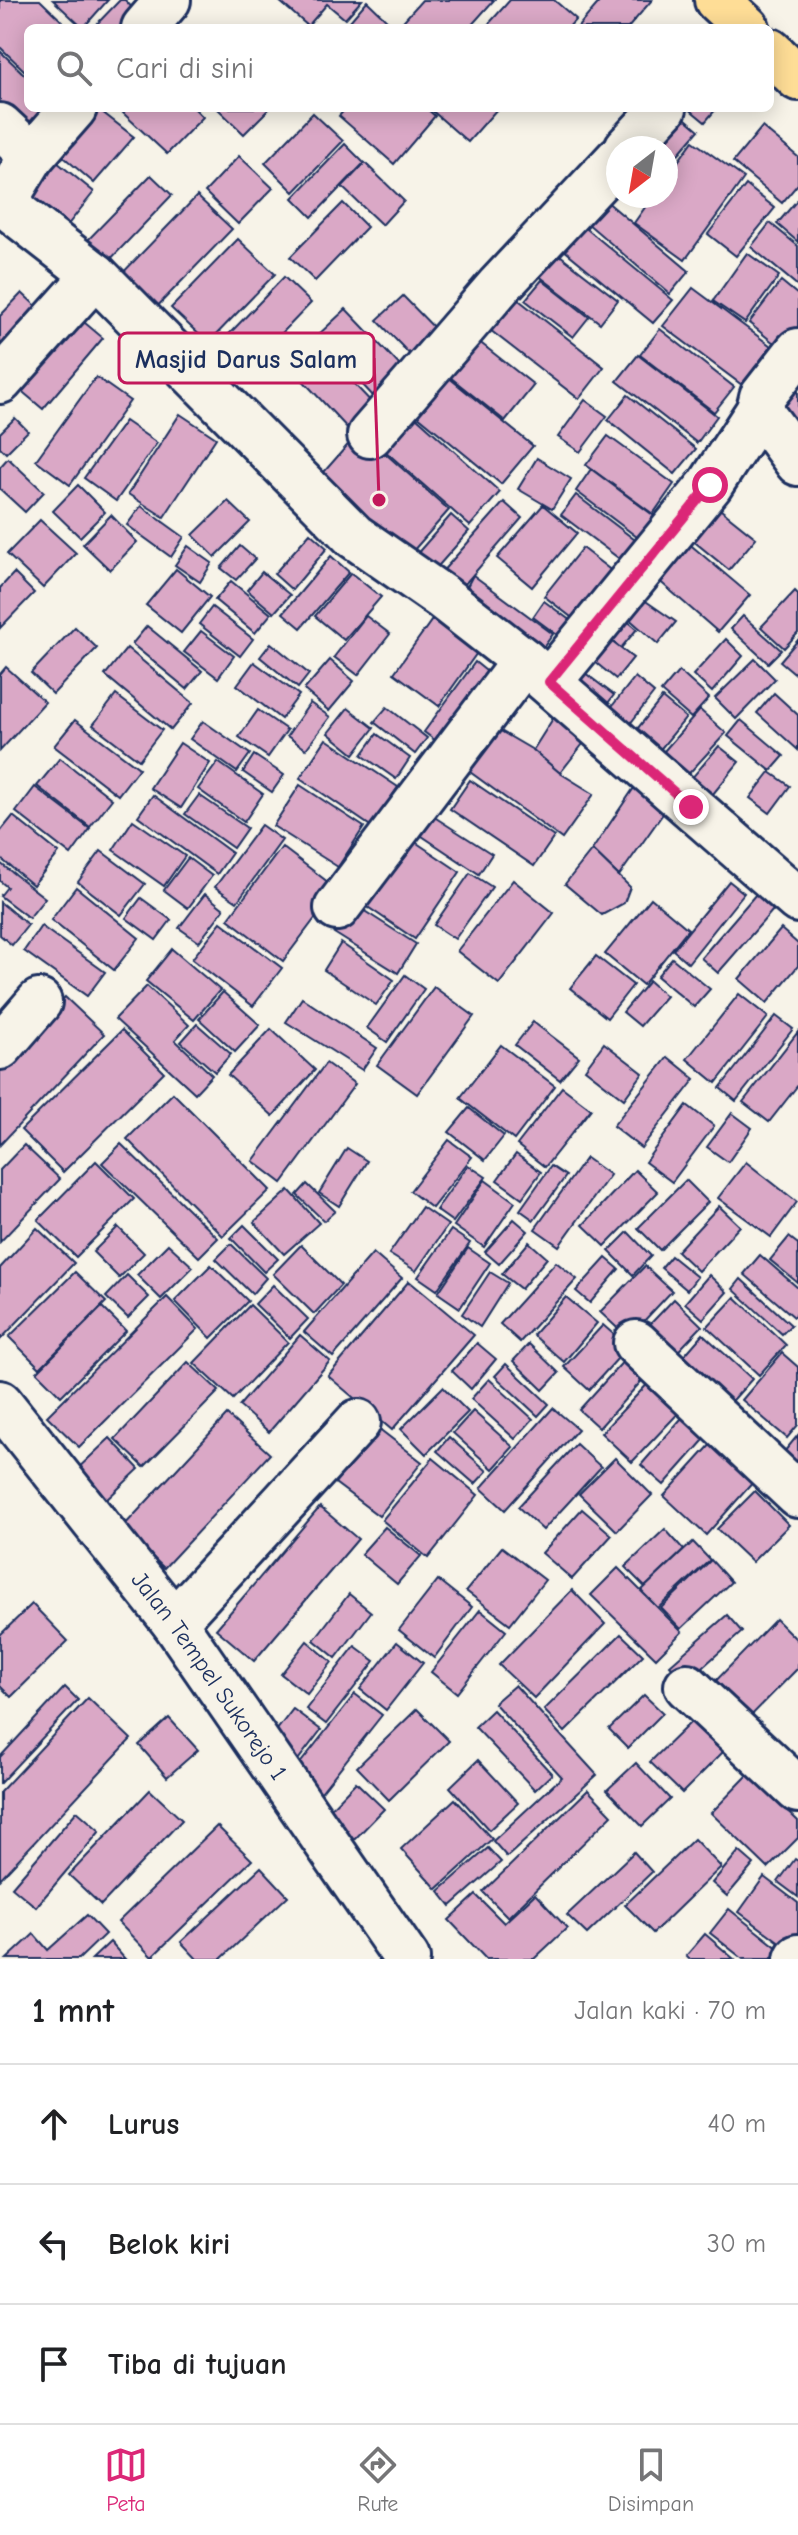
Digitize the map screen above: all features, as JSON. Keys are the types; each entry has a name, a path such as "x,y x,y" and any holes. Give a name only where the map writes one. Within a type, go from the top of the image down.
{"main road":[{"path":"717,0 742,24"},
{"path":"774,55 798,78"}],"street":[{"path":"147,24 168,0"},
{"path":"70,112 32,156 10,192 13,211 95,275 354,536 442,597 537,672 798,900"},
{"path":"638,136 660,112"},
{"path":"0,126 32,156"},
{"path":"370,435 499,286 606,172"},
{"path":"0,381 95,275"},
{"path":"337,908 537,672 710,485 759,410 762,397 798,351"},
{"path":"759,410 798,463"},
{"path":"0,1047 39,1002"},
{"path":"636,1343 798,1495"},
{"name":"Jalan Tempel Sukorejo 1","path":"0,1403 174,1622 407,1959"},
{"path":"174,1622 358,1422"},
{"path":"687,1686 798,1790"}],"building":[{"path":"0,0 40,0 65,24 24,24 24,70 0,47"},
{"path":"53,0 108,0 87,24 79,24"},
{"path":"120,0 125,0 137,13 127,24 97,24"},
{"path":"278,0 362,0 345,19 327,4 310,24 306,24"},
{"path":"422,0 494,0 473,24 401,24"},
{"path":"510,0 554,0 576,19 572,24 489,24"},
{"path":"601,0 652,0 631,24 580,24"},
{"path":"367,1 390,23 389,24 347,24"},
{"path":"0,51 24,74 24,112 57,112 36,138 0,105"},
{"path":"94,112 102,112 134,137 94,183 59,153"},
{"path":"198,112 203,117 167,154 123,113"},
{"path":"221,112 266,112 244,134"},
{"path":"342,112 430,112 435,116 394,164 339,116"},
{"path":"434,112 494,112 468,142"},
{"path":"669,112 678,112 699,130 678,154 678,136 646,136"},
{"path":"693,112 714,112 705,122"},
{"path":"313,113 343,141 294,192 265,163"},
{"path":"762,127 798,157 798,184 782,203 733,162"},
{"path":"693,141 744,178 685,260 634,223 645,208 678,208 678,162"},
{"path":"345,144 364,163 312,217 293,198"},
{"path":"239,156 273,188 238,224 205,192"},
{"path":"52,158 94,192 58,237 15,203"},
{"path":"365,163 404,201 382,225 342,187"},
{"path":"151,175 172,195 104,266 83,245"},
{"path":"746,185 775,208 736,256 708,234"},
{"path":"599,195 606,201 606,208 614,208 689,271 670,294 580,217"},
{"path":"197,196 232,229 148,316 113,283"},
{"path":"798,199 798,242 777,224"},
{"path":"343,203 367,227 315,281 290,257"},
{"path":"770,223 798,246 798,286 751,247"},
{"path":"582,225 673,300 653,323 563,249"},
{"path":"238,239 275,274 208,343 171,308"},
{"path":"556,252 618,300 600,323 538,275"},
{"path":"747,253 779,276 745,323 713,301"},
{"path":"284,277 311,303 232,385 205,359"},
{"path":"542,280 589,317 573,337 525,300"},
{"path":"781,281 798,295 798,333 784,351 749,323"},
{"path":"693,288 771,346 742,385 663,326"},
{"path":"506,290 604,367 579,399 481,323"},
{"path":"22,293 50,319 0,356 0,316"},
{"path":"403,296 446,340 420,365 377,320"},
{"path":"346,309 405,371 375,398 317,336"},
{"path":"72,312 103,338 43,409 12,383"},
{"path":"660,329 734,387 714,412 640,355"},
{"path":"473,337 534,385 505,421 445,373"},
{"path":"320,348 377,408 351,432 295,372"},
{"path":"638,355 717,416 697,443 617,381"},
{"path":"437,368 533,446 501,484 406,406"},
{"path":"96,377 130,401 70,485 36,460"},
{"path":"798,380 798,426 791,433 769,415"},
{"path":"628,395 696,449 675,474 608,420"},
{"path":"585,400 607,416 580,452 558,437"},
{"path":"407,409 500,492 470,526 376,443"},
{"path":"180,414 216,438 164,517 128,494"},
{"path":"15,418 28,431 6,453 0,447 0,433"},
{"path":"125,421 157,443 116,501 84,478"},
{"path":"360,431 449,510 398,568 309,489"},
{"path":"608,436 674,484 653,514 586,465"},
{"path":"8,458 44,492 25,512 0,489 0,467"},
{"path":"537,458 571,479 552,509 518,489"},
{"path":"591,469 661,521 645,543 576,491"},
{"path":"78,485 105,512 80,537 53,511"},
{"path":"576,495 643,546 629,566 561,515"},
{"path":"228,501 250,522 215,557 193,535"},
{"path":"504,502 522,518 451,600 432,583"},
{"path":"711,502 756,538 729,570 685,534"},
{"path":"543,505 577,533 532,587 497,558"},
{"path":"141,506 184,537 171,557 127,525"},
{"path":"111,515 137,542 110,570 83,544"},
{"path":"451,515 469,531 425,581 407,565"},
{"path":"40,520 76,553 43,588 7,554"},
{"path":"310,533 327,548 292,590 274,574"},
{"path":"680,536 750,595 718,632 649,572"},
{"path":"188,546 212,563 200,582 175,565"},
{"path":"240,546 255,559 236,580 221,568"},
{"path":"582,548 622,579 584,627 544,596"},
{"path":"331,556 349,572 301,628 283,613"},
{"path":"176,569 210,597 181,633 146,605"},
{"path":"262,572 290,595 274,613 247,590"},
{"path":"14,573 34,593 0,628 0,588"},
{"path":"351,573 381,597 344,640 315,616"},
{"path":"473,575 553,634 534,660 458,604"},
{"path":"231,581 271,614 255,633 215,600"},
{"path":"795,591 798,594 798,633 784,648 761,627"},
{"path":"637,595 676,622 658,644 619,610"},
{"path":"544,601 579,627 568,643 533,617"},
{"path":"212,607 253,639 240,656 199,624"},
{"path":"619,614 637,629 621,648 603,634"},
{"path":"366,616 390,634 358,675 334,657"},
{"path":"743,616 781,650 768,663 731,629"},
{"path":"434,617 479,650 439,706 394,673"},
{"path":"147,626 202,671 187,689 132,644"},
{"path":"75,627 97,648 53,694 31,673"},
{"path":"201,631 234,656 218,678 184,652"},
{"path":"603,635 633,658 616,679 590,658"},
{"path":"726,639 743,656 712,692 693,675"},
{"path":"798,640 798,676 780,661"},
{"path":"271,643 309,674 298,688 260,657"},
{"path":"127,648 193,703 171,730 105,675"},
{"path":"755,659 775,679 736,719 715,698"},
{"path":"330,660 354,681 329,711 304,690"},
{"path":"254,662 299,695 281,719 237,685"},
{"path":"475,662 491,675 440,744 424,732"},
{"path":"572,663 614,695 596,719 556,685"},
{"path":"6,667 45,702 0,751 0,674"},
{"path":"679,671 709,698 691,718 661,692"},
{"path":"635,677 654,693 622,734 602,719"},
{"path":"774,693 798,715 798,750 757,713"},
{"path":"116,695 162,730 139,760 93,725"},
{"path":"662,698 686,718 649,763 625,744"},
{"path":"310,703 330,717 306,749 287,736"},
{"path":"387,707 427,738 415,754 374,722"},
{"path":"348,708 374,728 354,754 328,733"},
{"path":"559,709 590,735 560,773 533,750"},
{"path":"258,710 287,730 268,757 239,737"},
{"path":"700,710 726,733 682,781 657,759"},
{"path":"75,720 139,768 118,795 54,746"},
{"path":"741,720 784,756 771,771 728,736"},
{"path":"203,721 250,754 237,772 190,739"},
{"path":"487,723 533,750 560,773 594,794 562,839 459,764"},
{"path":"377,734 410,758 396,779 362,755"},
{"path":"326,739 398,787 372,827 300,778"},
{"path":"180,743 210,763 181,808 150,788"},
{"path":"719,746 739,762 700,810 679,793"},
{"path":"254,755 284,775 272,792 243,772"},
{"path":"60,758 112,799 90,827 37,786"},
{"path":"218,762 263,794 244,822 198,789"},
{"path":"770,772 790,786 770,813 750,798"},
{"path":"642,776 674,798 619,876 592,850"},
{"path":"470,780 554,837 534,866 450,809"},
{"path":"300,785 364,827 338,867 273,826"},
{"path":"35,787 90,829 71,855 16,812"},
{"path":"153,795 232,853 217,874 138,816"},
{"path":"199,795 247,828 233,848 185,814"},
{"path":"425,811 492,854 479,874 413,830"},
{"path":"13,816 59,853 33,885 0,858 0,832"},
{"path":"133,820 185,856 164,886 113,850"},
{"path":"261,825 282,840 237,902 215,887"},
{"path":"399,831 460,872 415,939 353,897"},
{"path":"282,847 337,889 283,961 228,919"},
{"path":"592,850 630,887 624,903 602,915 565,884"},
{"path":"101,851 145,884 121,915 78,882"},
{"path":"188,858 212,876 188,908 164,890"},
{"path":"0,863 45,898 29,918 0,896 7,887 0,881"},
{"path":"470,873 492,887 455,939 434,925"},
{"path":"513,880 554,913 499,984 457,951"},
{"path":"729,881 744,893 688,963 673,950"},
{"path":"76,887 139,938 114,970 51,920"},
{"path":"205,894 224,909 199,942 179,928"},
{"path":"756,894 773,910 718,973 701,958"},
{"path":"141,898 171,920 156,940 126,918"},
{"path":"651,898 688,929 643,985 605,954"},
{"path":"0,902 28,925 12,945 0,935"},
{"path":"352,903 416,944 398,973 334,933"},
{"path":"221,922 282,968 253,1006 192,959"},
{"path":"41,926 105,972 87,996 24,951"},
{"path":"781,929 798,944 798,966 767,1003 739,979"},
{"path":"341,943 394,980 376,1005 324,970"},
{"path":"172,949 220,990 194,1020 146,981"},
{"path":"596,956 633,985 607,1018 570,988"},
{"path":"672,958 710,989 694,1007 657,976"},
{"path":"405,975 424,989 387,1042 367,1028"},
{"path":"649,981 666,996 640,1026 623,1012"},
{"path":"147,986 189,1025 175,1040 212,1075 195,1093 115,1019"},
{"path":"434,987 474,1016 417,1094 377,1065"},
{"path":"223,992 260,1025 235,1052 199,1019"},
{"path":"739,994 768,1017 716,1083 687,1059"},
{"path":"65,997 104,1034 0,1145 0,1067"},
{"path":"302,998 377,1048 362,1070 286,1022"},
{"path":"776,1016 793,1029 736,1101 720,1088"},
{"path":"533,1022 579,1057 560,1080 515,1045"},
{"path":"197,1024 231,1054 215,1072 181,1042"},
{"path":"271,1029 315,1070 273,1116 228,1075"},
{"path":"122,1030 164,1072 63,1172 21,1130"},
{"path":"798,1032 798,1085 769,1122 743,1102"},
{"path":"604,1043 643,1073 624,1099 585,1069"},
{"path":"501,1045 555,1086 514,1140 460,1098"},
{"path":"668,1057 695,1079 641,1148 613,1126"},
{"path":"326,1063 355,1084 282,1183 253,1161"},
{"path":"562,1087 591,1109 545,1167 517,1145"},
{"path":"173,1093 270,1190 223,1236 127,1139"},
{"path":"687,1105 714,1126 672,1182 645,1162"},
{"path":"469,1108 504,1136 485,1160 449,1132"},
{"path":"732,1113 752,1128 728,1162 707,1147"},
{"path":"449,1140 472,1157 432,1208 410,1191"},
{"path":"121,1144 218,1238 199,1257 102,1163"},
{"path":"24,1145 60,1179 0,1242 0,1170"},
{"path":"347,1148 367,1161 339,1206 319,1193"},
{"path":"516,1154 541,1172 522,1198 497,1180"},
{"path":"586,1158 610,1175 559,1246 535,1229"},
{"path":"96,1161 134,1199 76,1257 38,1220"},
{"path":"746,1162 797,1202 771,1237 718,1198"},
{"path":"468,1165 486,1177 453,1222 436,1210"},
{"path":"551,1166 566,1176 534,1220 520,1210"},
{"path":"635,1170 658,1192 605,1246 583,1225"},
{"path":"485,1180 515,1202 484,1247 454,1226"},
{"path":"686,1180 708,1202 660,1250 638,1228"},
{"path":"307,1184 335,1211 324,1221 297,1195"},
{"path":"289,1190 319,1223 284,1254 254,1222"},
{"path":"719,1206 740,1226 698,1271 677,1251"},
{"path":"422,1207 448,1225 416,1271 389,1254"},
{"path":"514,1219 528,1231 499,1264 485,1252"},
{"path":"244,1225 278,1259 264,1272 231,1238"},
{"path":"118,1227 144,1253 119,1278 93,1252"},
{"path":"37,1228 74,1263 0,1340 0,1268"},
{"path":"451,1230 470,1243 437,1290 418,1277"},
{"path":"628,1232 651,1256 633,1275 609,1251"},
{"path":"789,1237 798,1244 798,1283 770,1260"},
{"path":"529,1242 547,1258 521,1289 502,1274"},
{"path":"168,1244 193,1267 161,1299 137,1275"},
{"path":"231,1244 266,1278 252,1294 216,1259"},
{"path":"301,1245 341,1285 314,1314 273,1274"},
{"path":"468,1248 490,1263 460,1308 438,1293"},
{"path":"373,1253 402,1278 333,1357 304,1332"},
{"path":"760,1255 798,1288 798,1312 794,1317 744,1274"},
{"path":"671,1256 697,1277 687,1290 661,1268"},
{"path":"606,1258 619,1269 590,1303 576,1291"},
{"path":"556,1262 577,1279 520,1342 500,1324"},
{"path":"211,1265 248,1301 211,1338 175,1301"},
{"path":"645,1266 672,1291 628,1338 600,1312"},
{"path":"75,1272 106,1302 40,1368 9,1337"},
{"path":"490,1272 508,1283 480,1327 462,1314"},
{"path":"127,1275 149,1297 128,1318 106,1297"},
{"path":"709,1275 727,1292 703,1319 685,1303"},
{"path":"741,1279 791,1325 782,1334 733,1289"},
{"path":"409,1281 474,1335 392,1430 328,1376"},
{"path":"273,1285 308,1319 290,1338 255,1304"},
{"path":"167,1297 198,1329 79,1447 47,1416"},
{"path":"566,1297 597,1323 564,1362 533,1335"},
{"path":"735,1297 786,1345 759,1375 707,1327"},
{"path":"674,1299 702,1326 666,1364 637,1338"},
{"path":"250,1305 288,1342 233,1399 194,1363"},
{"path":"102,1307 126,1331 61,1396 37,1372"},
{"path":"603,1325 628,1347 589,1390 564,1367"},
{"path":"703,1334 752,1379 725,1409 676,1365"},
{"path":"300,1335 330,1361 269,1432 239,1406"},
{"path":"477,1343 496,1359 471,1389 452,1371"},
{"path":"529,1344 559,1373 543,1390 513,1361"},
{"path":"782,1353 798,1367 798,1425 787,1438 742,1400"},
{"path":"627,1357 647,1375 599,1428 579,1410"},
{"path":"188,1362 219,1391 144,1467 115,1439"},
{"path":"506,1364 549,1404 538,1416 495,1376"},
{"path":"656,1375 687,1404 632,1462 601,1433"},
{"path":"489,1379 533,1419 515,1439 471,1399"},
{"path":"443,1387 468,1412 426,1454 401,1429"},
{"path":"694,1404 718,1424 664,1485 641,1465"},
{"path":"553,1408 578,1429 505,1510 481,1488"},
{"path":"473,1411 513,1447 493,1469 453,1433"},
{"path":"227,1415 270,1454 164,1568 122,1528"},
{"path":"378,1428 422,1462 379,1516 335,1483"},
{"path":"798,1435 798,1475 779,1458"},
{"path":"449,1437 487,1471 475,1484 437,1451"},
{"path":"110,1438 139,1469 103,1503 74,1472"},
{"path":"713,1442 755,1480 706,1535 664,1496"},
{"path":"576,1444 601,1467 543,1530 518,1507"},
{"path":"433,1458 478,1495 428,1558 382,1520"},
{"path":"615,1458 652,1495 617,1531 579,1494"},
{"path":"755,1491 789,1525 752,1562 717,1529"},
{"path":"320,1507 358,1539 254,1661 216,1629"},
{"path":"582,1509 612,1535 572,1579 542,1553"},
{"path":"385,1527 421,1556 397,1584 361,1554"},
{"path":"665,1529 684,1550 645,1587 625,1567"},
{"path":"693,1542 710,1560 658,1608 641,1591"},
{"path":"502,1547 545,1580 510,1624 466,1591"},
{"path":"711,1560 731,1582 681,1629 661,1608"},
{"path":"618,1568 682,1632 656,1658 591,1595"},
{"path":"438,1580 472,1607 434,1658 399,1630"},
{"path":"572,1590 605,1624 534,1698 499,1665"},
{"path":"349,1594 371,1612 336,1658 314,1640"},
{"path":"32,1604 68,1641 11,1697 0,1686 0,1635"},
{"path":"480,1610 506,1631 457,1693 431,1672"},
{"path":"727,1615 742,1632 686,1682 670,1665"},
{"path":"776,1619 798,1641 798,1668 737,1730 702,1695"},
{"path":"621,1634 643,1655 565,1732 544,1710"},
{"path":"307,1641 332,1662 307,1694 281,1674"},
{"path":"397,1642 423,1663 386,1710 360,1689"},
{"path":"355,1646 375,1661 326,1724 306,1709"},
{"path":"515,1685 597,1775 507,1857 493,1841 562,1777 494,1703"},
{"path":"65,1687 78,1700 0,1783 0,1757"},
{"path":"355,1694 382,1715 318,1796 291,1775"},
{"path":"644,1695 663,1713 628,1748 609,1729"},
{"path":"88,1698 131,1739 0,1879 0,1792"},
{"path":"293,1709 321,1730 298,1760 270,1739"},
{"path":"417,1709 449,1741 389,1800 357,1767"},
{"path":"493,1710 552,1774 535,1790 475,1727"},
{"path":"169,1718 198,1750 167,1777 139,1745"},
{"path":"692,1721 723,1752 682,1793 650,1762"},
{"path":"478,1760 518,1803 489,1830 450,1787"},
{"path":"636,1763 670,1799 642,1826 607,1790"},
{"path":"749,1774 798,1821 798,1838 768,1868 711,1813"},
{"path":"356,1782 384,1809 348,1846 320,1819"},
{"path":"150,1790 182,1820 101,1905 69,1875"},
{"path":"588,1790 612,1815 508,1917 483,1892"},
{"path":"455,1799 492,1839 437,1889 401,1849"},
{"path":"77,1811 100,1831 36,1907 12,1887"},
{"path":"217,1826 252,1860 152,1957 118,1922"},
{"path":"694,1839 721,1867 653,1933 625,1905"},
{"path":"488,1848 501,1862 451,1906 439,1891"},
{"path":"739,1851 754,1864 727,1896 712,1883"},
{"path":"634,1852 652,1872 587,1934 567,1915"},
{"path":"795,1859 798,1861 798,1897 778,1882"},
{"path":"261,1867 288,1896 221,1959 197,1959 181,1942"},
{"path":"764,1877 798,1903 798,1937 789,1949 739,1912"},
{"path":"535,1894 567,1928 534,1959 486,1959 449,1920 476,1895 504,1923"},
{"path":"729,1909 779,1949 771,1959 743,1959 710,1933"},
{"path":"87,1915 105,1934 79,1959 7,1959 34,1934 48,1950"},
{"path":"705,1934 734,1959 689,1959 686,1956"},
{"path":"110,1942 125,1959 92,1959"}],"place":[{"name":"Masjid Darus Salam","path":"379,500"}],"route":[{"path":"691,807 549,682 710,485"}]}
